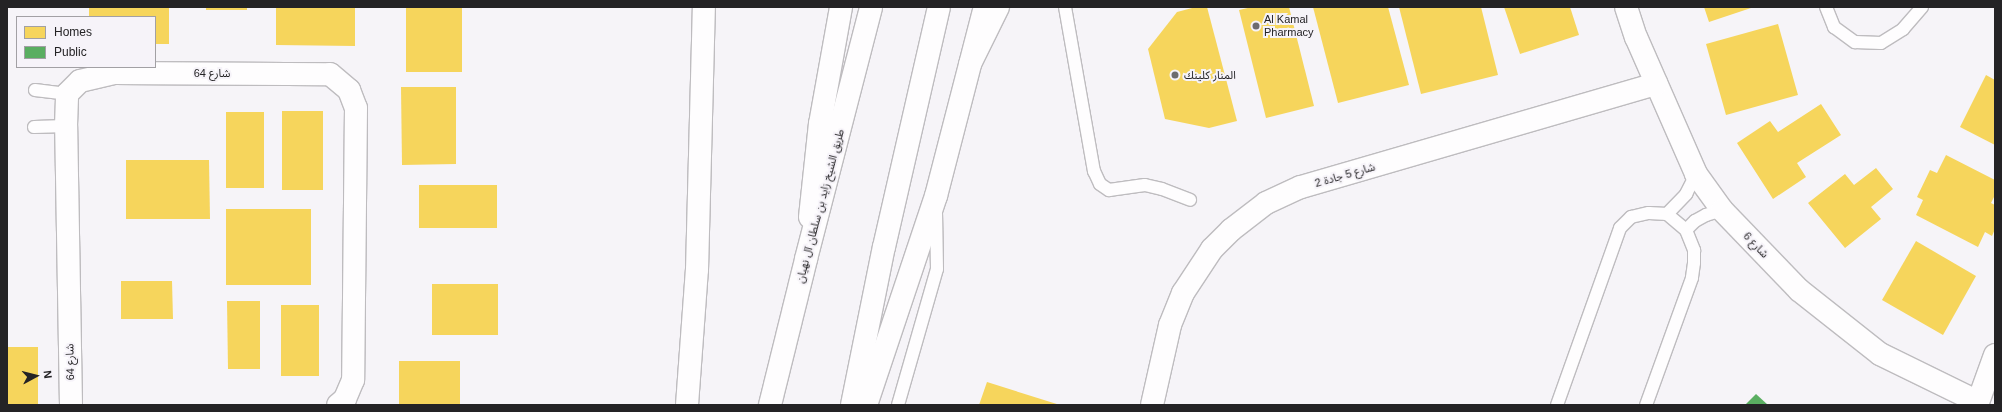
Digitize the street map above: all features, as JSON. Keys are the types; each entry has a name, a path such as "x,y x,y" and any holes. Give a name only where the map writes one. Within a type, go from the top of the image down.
{"main road":[{"path":"687,405 697,270 704,7"},
{"path":"806,259 820,124 841,7"},
{"name":"طريق الشيخ زايد بن سلطان آل نهيان","path":"770,405 871,7"},
{"path":"852,405 884,247 939,7"},
{"path":"866,405 936,196 985,7"},
{"path":"970,64 998,7"},
{"name":"شارع 6","path":"1626,7 1636,36 1656,84 1696,174 1722,210 1799,290 1880,354 1977,404"},
{"name":"شارع 64","path":"71,405 66,126 67,94 80,81 114,73 330,74 349,90 356,108 353,380 345,399 338,405"},
{"name":"شارع 5 جادة 2","path":"1152,405 1170,325 1184,292 1212,249 1230,230 1266,203 1301,187 1656,84"},
{"path":"1977,404 1995,355"}],"lane":[{"path":"1065,7 1094,171 1100,184 1110,190 1145,185 1162,189 1190,200"},
{"path":"1826,7 1834,27 1855,42 1881,43 1903,29 1922,7"},
{"path":"35,90 67,94"},
{"path":"34,127 66,126"},
{"path":"1667,214 1686,194 1696,174"},
{"path":"898,405 937,269 936,196"},
{"path":"1686,230 1695,221 1706,215 1722,210"},
{"path":"1557,405 1620,228 1631,218 1649,213 1667,214 1686,230 1694,250 1692,278 1646,405"}],"building: Homes":[{"path":"89,7 169,7 169,44 156,44 156,16 89,16"},
{"path":"206,7 247,7 247,10 206,10"},
{"path":"276,7 355,7 355,46 276,45"},
{"path":"406,7 462,7 462,72 406,72"},
{"path":"1196,7 1207,7 1237,121 1209,128 1165,119 1148,49 1177,12"},
{"path":"1252,7 1289,7 1314,106 1266,118 1239,10"},
{"path":"1313,7 1388,7 1409,85 1338,103"},
{"path":"1399,7 1481,7 1498,75 1421,94"},
{"path":"1504,7 1570,7 1579,35 1520,54"},
{"path":"1704,7 1754,7 1709,22"},
{"path":"1778,24 1798,95 1726,115 1706,44"},
{"path":"1986,75 1995,80 1995,145 1960,127"},
{"path":"401,87 456,87 456,164 402,165"},
{"path":"1821,104 1841,135 1797,163 1806,177 1773,199 1737,143 1770,121 1778,132"},
{"path":"282,111 323,111 323,190 282,190"},
{"path":"226,112 264,112 264,188 226,188"},
{"path":"1946,155 1995,180 1995,195 1991,203 1995,205 1995,229 1992,236 1985,232 1978,247 1916,215 1923,200 1917,197 1930,170 1937,173"},
{"path":"126,160 209,160 210,219 126,219"},
{"path":"1876,168 1893,189 1871,207 1881,219 1845,248 1808,203 1845,174 1854,185"},
{"path":"419,185 497,185 497,228 419,228"},
{"path":"226,209 311,209 311,285 226,285"},
{"path":"1916,241 1976,276 1943,335 1882,300"},
{"path":"121,281 172,281 173,319 121,319"},
{"path":"432,284 498,284 498,335 432,335"},
{"path":"227,301 260,301 260,369 228,369"},
{"path":"281,305 319,305 319,376 281,376"},
{"path":"7,347 38,347 38,405 7,405"},
{"path":"399,361 460,361 460,405 399,405"},
{"path":"987,382 1060,405 979,405"}],"building: Public":[{"path":"1756,394 1768,405 1745,405"}],"place":[{"name":"Al Kamal Pharmacy","path":"1256,26"},
{"name":"المنار كلينك","path":"1175,75"}]}
